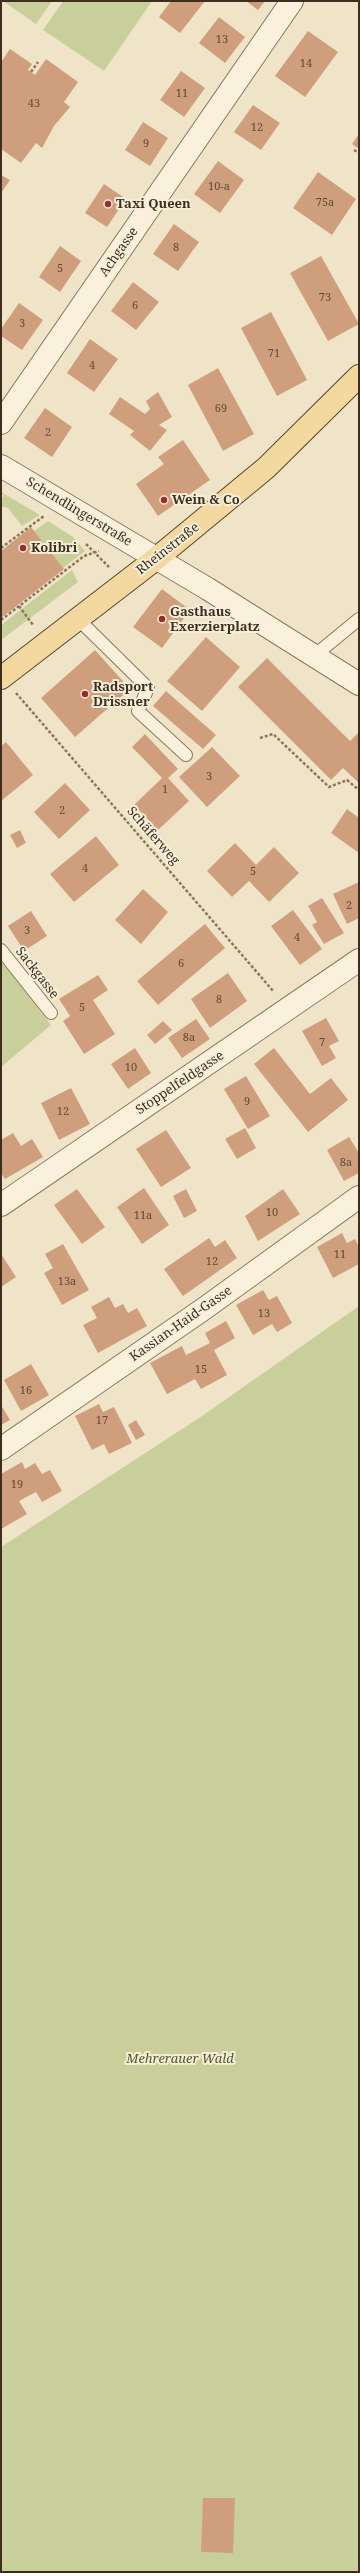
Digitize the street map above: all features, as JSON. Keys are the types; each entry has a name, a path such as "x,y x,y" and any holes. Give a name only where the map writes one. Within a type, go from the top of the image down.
{"main road":[{"name":"Rheinstraße","path":"1,677 157,558 266,468 359,376"}],"street":[{"name":"Achgasse","path":"1,423 292,1"},
{"name":"Schendlingerstraße","path":"1,466 157,558 359,684"},
{"name":"Stoppelfeldgasse","path":"1,1205 359,960"},
{"name":"Kassian-Haid-Gasse","path":"1,1449 205,1308 359,1197"}],"lane":[{"path":"78,619 148,688 138,711 186,755"},
{"path":"314,656 359,619"},
{"name":"Sackgasse","path":"1,950 51,1013"}],"path":[{"path":"31,72 38,62"},
{"path":"354,150 359,153"},
{"path":"1,548 34,523"},
{"path":"1,620 84,556 95,554"},
{"name":"Schäferweg","path":"1,677 289,1009"},
{"path":"260,738 273,734 329,787 347,780 359,790"}],"green space":[{"path":"3,1 52,1 36,24"},
{"path":"63,1 152,1 104,71 43,30"},
{"path":"1,492 40,515 22,526 8,508 1,506 1,498 4,496"},
{"path":"48,521 73,537 85,551 63,568 34,531"},
{"path":"72,570 78,582 1,640 1,625"},
{"path":"1,959 51,1025 1,1067"},
{"name":"Mehrerauer Wald","path":"359,1306 359,2572 1,2572 1,1547 202,1416"}],"building":[{"path":"171,1 205,1 180,33 159,17"},
{"path":"246,1 265,1 258,10"},
{"path":"219,17 245,37 225,63 199,43"},
{"path":"308,31 338,52 305,97 275,76"},
{"path":"10,49 32,64 28,70 35,75 46,59 78,82 64,102 70,107 54,126 42,148 36,143 21,163 1,149 1,62"},
{"path":"181,71 205,88 184,117 160,100"},
{"path":"253,105 280,123 261,150 234,132"},
{"path":"143,122 168,138 150,166 125,150"},
{"path":"359,134 359,149 352,144"},
{"path":"218,161 244,180 220,213 194,194"},
{"path":"318,172 356,199 332,235 293,208"},
{"path":"1,175 10,180 1,193"},
{"path":"104,184 126,199 107,227 85,213"},
{"path":"174,224 199,242 178,271 153,254"},
{"path":"60,246 81,261 60,292 39,277"},
{"path":"321,256 359,324 328,341 290,273"},
{"path":"133,282 159,302 136,330 111,311"},
{"path":"19,303 43,320 22,350 1,336 1,329"},
{"path":"271,312 307,380 277,396 241,328"},
{"path":"90,339 118,359 94,392 67,373"},
{"path":"218,368 254,434 223,451 188,385"},
{"path":"158,392 172,417 159,425 167,430 150,451 130,435 134,431 109,414 120,397 145,414 150,409 146,401"},
{"path":"45,408 72,427 52,457 24,438"},
{"path":"183,440 210,480 158,516 136,484 164,464 158,457"},
{"path":"31,527 64,569 1,618 1,551"},
{"name":"Gasthaus Exerzierplatz","path":"162,589 190,610 162,648 133,627"},
{"path":"206,637 240,667 202,711 167,681"},
{"name":"Radsport Drissner","path":"95,650 130,689 75,737 41,698"},
{"path":"267,658 350,741 359,732 359,783 343,768 331,780 238,687"},
{"path":"166,691 216,735 203,749 153,706"},
{"path":"145,734 178,769 168,778 189,801 158,830 134,805 162,778 132,747"},
{"path":"6,742 33,775 1,801 1,746"},
{"path":"212,747 240,776 207,807 179,777"},
{"path":"65,783 90,810 59,839 34,812"},
{"path":"347,809 359,818 359,853 331,833"},
{"path":"20,830 26,843 17,848 10,835"},
{"path":"96,836 119,865 74,902 50,874"},
{"path":"235,843 256,865 274,847 299,873 269,902 249,881 232,897 207,871"},
{"path":"359,882 359,918 347,924 333,894"},
{"path":"143,889 168,912 141,944 115,920"},
{"path":"322,898 344,933 324,944 312,925 317,922 308,906"},
{"path":"293,910 322,949 300,965 271,926"},
{"path":"31,911 47,936 24,951 8,926"},
{"path":"205,924 225,948 158,1005 137,981"},
{"path":"228,973 247,1001 210,1028 191,999"},
{"path":"98,975 108,990 93,1000 115,1034 84,1054 63,1021 70,1016 59,999"},
{"path":"326,1018 339,1041 329,1046 336,1058 322,1066 302,1031"},
{"path":"196,1019 210,1039 182,1058 168,1038"},
{"path":"163,1021 172,1030 155,1044 147,1035"},
{"path":"135,1048 151,1073 128,1089 111,1064"},
{"path":"274,1048 310,1094 331,1078 348,1100 308,1132 254,1064"},
{"path":"246,1076 270,1116 248,1129 224,1089"},
{"path":"71,1088 90,1124 59,1140 41,1103"},
{"path":"245,1128 256,1148 237,1159 225,1139"},
{"path":"166,1130 191,1168 161,1187 136,1149"},
{"path":"13,1133 21,1146 32,1139 43,1157 5,1179 1,1173 1,1140"},
{"path":"349,1137 359,1153 359,1173 344,1181 327,1150"},
{"path":"144,1188 169,1225 142,1244 117,1207"},
{"path":"77,1189 105,1227 82,1244 54,1205"},
{"path":"186,1189 197,1211 184,1218 173,1196"},
{"path":"283,1189 300,1214 258,1241 245,1216"},
{"path":"342,1233 347,1243 355,1239 359,1247 359,1264 333,1278 317,1247"},
{"path":"209,1238 215,1247 225,1240 237,1258 183,1296 164,1269"},
{"path":"63,1244 89,1290 62,1305 44,1273 53,1268 45,1254"},
{"path":"1,1254 16,1277 1,1287"},
{"path":"263,1290 269,1300 277,1296 292,1323 277,1332 272,1324 253,1335 236,1305"},
{"path":"109,1297 115,1308 123,1304 128,1313 137,1308 147,1326 98,1353 83,1325 97,1318 91,1307"},
{"path":"226,1321 235,1338 214,1350 227,1375 201,1389 195,1379 167,1394 150,1363 182,1346 186,1355 210,1343 205,1333"},
{"path":"31,1364 49,1395 21,1411 4,1380"},
{"path":"99,1404 103,1412 114,1407 132,1443 109,1454 104,1444 92,1450 75,1416"},
{"path":"1,1405 10,1420 1,1425"},
{"path":"136,1420 145,1435 136,1440 128,1425"},
{"path":"22,1462 25,1469 35,1463 42,1474 50,1470 62,1491 42,1502 36,1492 19,1501 27,1514 1,1529 1,1474"},
{"path":"203,2498 235,2498 233,2553 201,2552"}],"place":[{"name":"Taxi Queen","path":"108,204"},
{"name":"Wein & Co","path":"164,500"},
{"name":"Kolibri","path":"23,548"},
{"name":"Gasthaus Exerzierplatz","path":"162,619"},
{"name":"Radsport Drissner","path":"85,694"}]}
